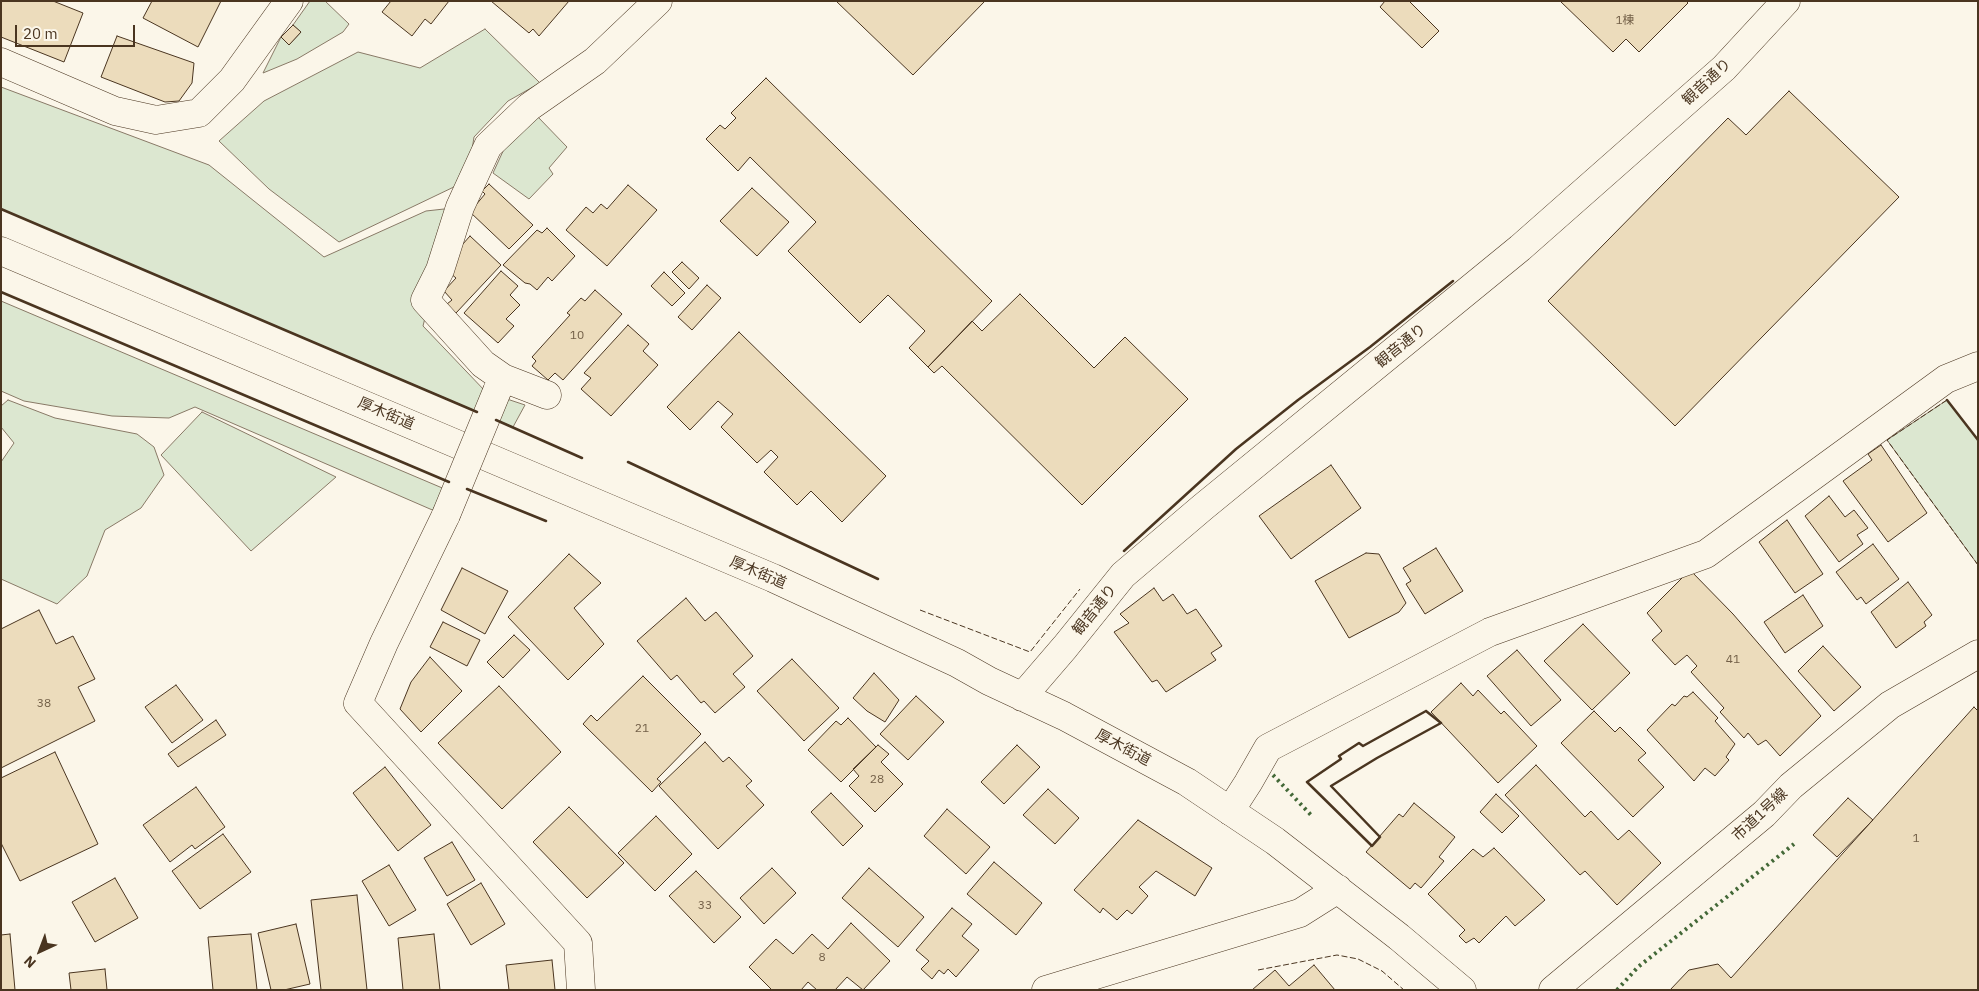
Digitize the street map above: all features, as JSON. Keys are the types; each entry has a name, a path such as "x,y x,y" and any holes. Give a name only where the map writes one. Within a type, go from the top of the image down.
{"street":[{"path":"1,62 115,111 156,120 198,113 232,80 289,1"},
{"path":"546,395 500,384 424,300 440,270 460,207 488,146 529,107 595,61 658,1"},
{"name":"観音通り","path":"1022,696 1048,668 1123,575 1520,248 1724,68 1786,1"},
{"name":"厚木街道","path":"1,251 773,578 957,663 1064,716 1187,782 1275,840 1462,990"},
{"path":"1230,810 1268,748 1490,632 1706,554 1946,379 1978,366"},
{"path":"500,384 446,515 384,643 358,703 578,943 581,990"},
{"name":"市道1号線","path":"1553,990 1764,814 1791,786 1890,705 1978,654"},
{"path":"1046,990 1300,913 1338,889"}],"green space":[{"path":"310,1 325,1 349,24 343,32 297,59 263,73 281,37 289,45 301,32 293,25"},
{"path":"485,29 540,83 508,101 474,137 472,150 458,185 339,242 269,189 219,141 264,101 358,52 420,68"},
{"path":"1,87 209,165 324,257 426,211 444,209 449,220 423,326 486,392 525,405 513,427 1,209"},
{"path":"537,116 567,147 549,168 553,174 529,199 493,173 504,149"},
{"path":"1,301 447,490 437,512 195,407 169,418 112,416 24,401 1,391"},
{"path":"8,400 55,418 137,434 154,447 164,475 141,508 105,530 87,576 57,604 1,579 1,462 14,443 1,427 1,406"},
{"path":"1947,400 1978,440 1978,565 1887,440"},
{"path":"202,412 336,477 251,551 161,455"}],"building":[{"path":"1,1 53,1 83,13 64,62 1,37"},
{"path":"152,1 221,1 198,47 143,18"},
{"path":"391,1 449,1 431,24 425,19 412,36 382,12"},
{"path":"491,1 569,1 539,36 533,29 529,33"},
{"path":"836,1 985,1 913,75"},
{"path":"1385,1 1409,1 1439,31 1422,48 1380,7"},
{"path":"1560,1 1686,1 1688,3 1639,52 1626,39 1613,52"},
{"path":"293,25 301,32 289,45 281,37"},
{"path":"117,36 194,63 192,83 179,101 165,102 101,77"},
{"path":"766,78 992,301 928,367 909,348 925,331 888,295 860,323 788,251 816,222 750,157 738,171 706,139 720,125 725,129 736,118 731,113"},
{"path":"1789,91 1899,197 1675,426 1548,301 1728,118 1746,135"},
{"path":"489,184 533,225 509,249 470,212 485,194 482,191"},
{"path":"628,185 657,210 607,266 566,230 586,207 593,213 601,204 607,209"},
{"path":"752,188 789,222 757,256 720,221"},
{"path":"547,228 575,256 552,281 548,277 537,290 503,265 537,230 542,233"},
{"path":"470,236 501,265 456,313 447,304 452,300 444,291 456,278 445,269 455,253"},
{"path":"682,262 699,278 689,289 672,272"},
{"path":"501,271 518,286 510,295 520,305 506,319 514,326 498,343 464,313"},
{"path":"664,272 685,293 672,306 651,286"},
{"path":"707,285 721,298 692,330 678,317"},
{"path":"595,290 622,314 563,380 555,373 548,380 532,366 536,361 532,357 570,315 567,313 581,298 585,301"},
{"path":"1020,294 1094,368 1125,337 1188,399 1082,505 942,366 934,373 928,367 972,321 982,331"},
{"path":"628,325 649,344 643,351 658,365 611,416 581,389 591,378 584,373"},
{"path":"739,332 886,476 842,522 811,491 797,505 764,472 778,457 771,450 757,463 721,427 733,414 718,401 690,430 667,407"},
{"path":"1881,445 1927,513 1888,542 1843,481 1872,460 1868,454"},
{"path":"1331,465 1361,508 1291,559 1259,516"},
{"path":"1829,496 1845,517 1854,510 1868,528 1857,535 1863,544 1839,562 1805,516"},
{"path":"1787,520 1823,574 1795,593 1759,542"},
{"path":"1873,544 1899,579 1866,604 1861,597 1857,600 1836,572"},
{"path":"1436,548 1463,591 1425,614 1406,584 1411,581 1403,568"},
{"path":"1366,553 1379,554 1406,603 1399,612 1349,638 1315,581"},
{"path":"569,554 601,583 574,608 604,644 568,680 508,617"},
{"path":"462,568 508,591 485,634 441,610"},
{"path":"1690,570 1733,614 1821,716 1780,756 1766,740 1758,745 1748,733 1744,738 1720,712 1724,708 1691,672 1697,666 1687,655 1675,665 1652,640 1662,631 1647,613"},
{"path":"1908,582 1932,615 1924,622 1926,626 1896,648 1871,612"},
{"path":"1154,588 1163,601 1173,594 1187,614 1196,609 1222,646 1211,653 1216,660 1166,692 1157,680 1152,682 1114,632 1129,623 1120,614"},
{"path":"1803,595 1823,626 1785,653 1764,622"},
{"path":"686,598 705,621 716,612 753,656 733,674 745,687 715,713 704,701 701,703 677,675 671,680 637,641"},
{"path":"39,610 56,644 73,636 95,679 78,687 95,721 1,768 1,629"},
{"path":"443,622 480,640 467,666 430,647"},
{"path":"1583,624 1630,673 1592,710 1544,661"},
{"path":"514,635 530,650 503,678 487,662"},
{"path":"1823,646 1861,687 1834,711 1798,671"},
{"path":"1517,650 1561,700 1531,726 1487,676"},
{"path":"430,657 462,691 421,732 400,709 411,682"},
{"path":"792,659 839,708 804,741 757,691"},
{"path":"874,673 899,700 885,722 867,711 853,698"},
{"path":"643,676 701,734 657,779 661,782 652,792 583,724 591,715 597,721"},
{"path":"1461,683 1473,696 1478,690 1501,714 1504,711 1537,746 1498,783 1431,712"},
{"path":"176,685 203,720 172,743 145,707"},
{"path":"499,686 561,752 502,809 438,743"},
{"path":"1693,692 1718,718 1715,721 1735,744 1726,757 1729,760 1715,776 1705,768 1694,781 1647,730 1672,704 1675,706 1684,696 1687,697"},
{"path":"916,696 944,722 908,760 880,734"},
{"path":"1974,707 1978,711 1978,990 1670,990 1689,970 1718,964 1731,978"},
{"path":"1594,711 1615,732 1620,727 1646,753 1638,760 1664,787 1633,817 1561,743"},
{"path":"848,718 876,747 841,782 808,750 836,721 841,725"},
{"path":"216,720 226,735 178,767 168,754"},
{"path":"705,742 723,762 729,757 752,781 746,786 764,805 718,849 659,786"},
{"path":"878,745 889,754 881,762 903,784 875,812 849,786 859,776 853,769"},
{"path":"1017,745 1040,767 1004,804 981,782"},
{"path":"55,752 98,844 20,881 1,843 1,778"},
{"path":"1536,765 1585,817 1591,811 1618,840 1629,830 1661,863 1617,905 1585,871 1580,875 1505,795"},
{"path":"385,767 431,825 398,851 353,793"},
{"path":"196,787 225,827 195,849 192,845 170,862 143,825"},
{"path":"1048,789 1079,818 1055,844 1023,815"},
{"path":"831,793 863,826 843,846 811,812"},
{"path":"1496,794 1519,816 1502,833 1480,812"},
{"path":"1848,798 1873,820 1837,857 1813,835"},
{"path":"1414,803 1455,837 1439,857 1444,861 1421,888 1415,883 1410,889 1366,852 1399,814 1403,817"},
{"path":"569,807 624,863 587,898 533,842"},
{"path":"947,809 990,847 966,874 924,836"},
{"path":"656,816 692,854 655,891 618,853"},
{"path":"1138,820 1212,868 1195,896 1156,871 1139,887 1148,896 1132,914 1127,910 1117,920 1103,908 1100,913 1074,890"},
{"path":"223,834 251,872 200,909 172,871"},
{"path":"452,842 475,880 447,896 424,858"},
{"path":"1494,848 1545,900 1515,926 1506,916 1479,943 1474,938 1466,943 1459,936 1465,930 1428,894 1473,849 1483,857"},
{"path":"994,862 1042,903 1016,935 967,894"},
{"path":"389,865 416,910 389,926 362,881"},
{"path":"772,868 796,893 764,924 740,898"},
{"path":"869,868 924,917 898,947 842,898"},
{"path":"696,871 741,917 714,943 669,896"},
{"path":"115,878 138,918 95,942 72,902"},
{"path":"481,883 505,924 471,945 447,904"},
{"path":"357,895 367,990 321,990 311,900"},
{"path":"952,908 972,924 962,936 979,950 956,977 948,969 944,974 939,970 932,979 921,969 929,961 916,950"},
{"path":"851,923 890,961 863,990 847,977 835,990 817,990 808,982 801,990 772,990 749,967 776,939 793,954 812,934 828,949"},
{"path":"296,924 310,984 284,990 271,990 258,933"},
{"path":"10,934 15,990 1,990 1,935"},
{"path":"251,934 257,990 213,990 208,937"},
{"path":"434,934 440,990 403,990 398,938"},
{"path":"552,960 555,990 509,990 506,965"},
{"path":"1314,965 1335,990 1252,990 1275,970 1289,986"},
{"path":"105,969 107,990 71,990 69,973"}],"hedge":[{"path":"1273,775 1311,815"},
{"path":"1617,990 1638,967 1794,844"}],"fence":[{"path":"1947,400 1887,440 1978,565"},
{"path":"920,610 1030,652 1080,589"},
{"path":"1258,970 1337,955 1358,959 1382,971 1404,990"}],"wall":[{"path":"1,209 477,412"},
{"path":"1124,551 1236,449 1453,281"},
{"path":"1,292 449,482"},
{"path":"1947,400 1978,440"},
{"path":"496,420 582,458"},
{"path":"628,462 878,579"},
{"path":"467,489 546,521"},
{"path":"1426,711 1441,723 1331,786 1380,837 1372,846 1307,782 1341,759 1339,756 1359,743 1363,746 1426,711"}]}
